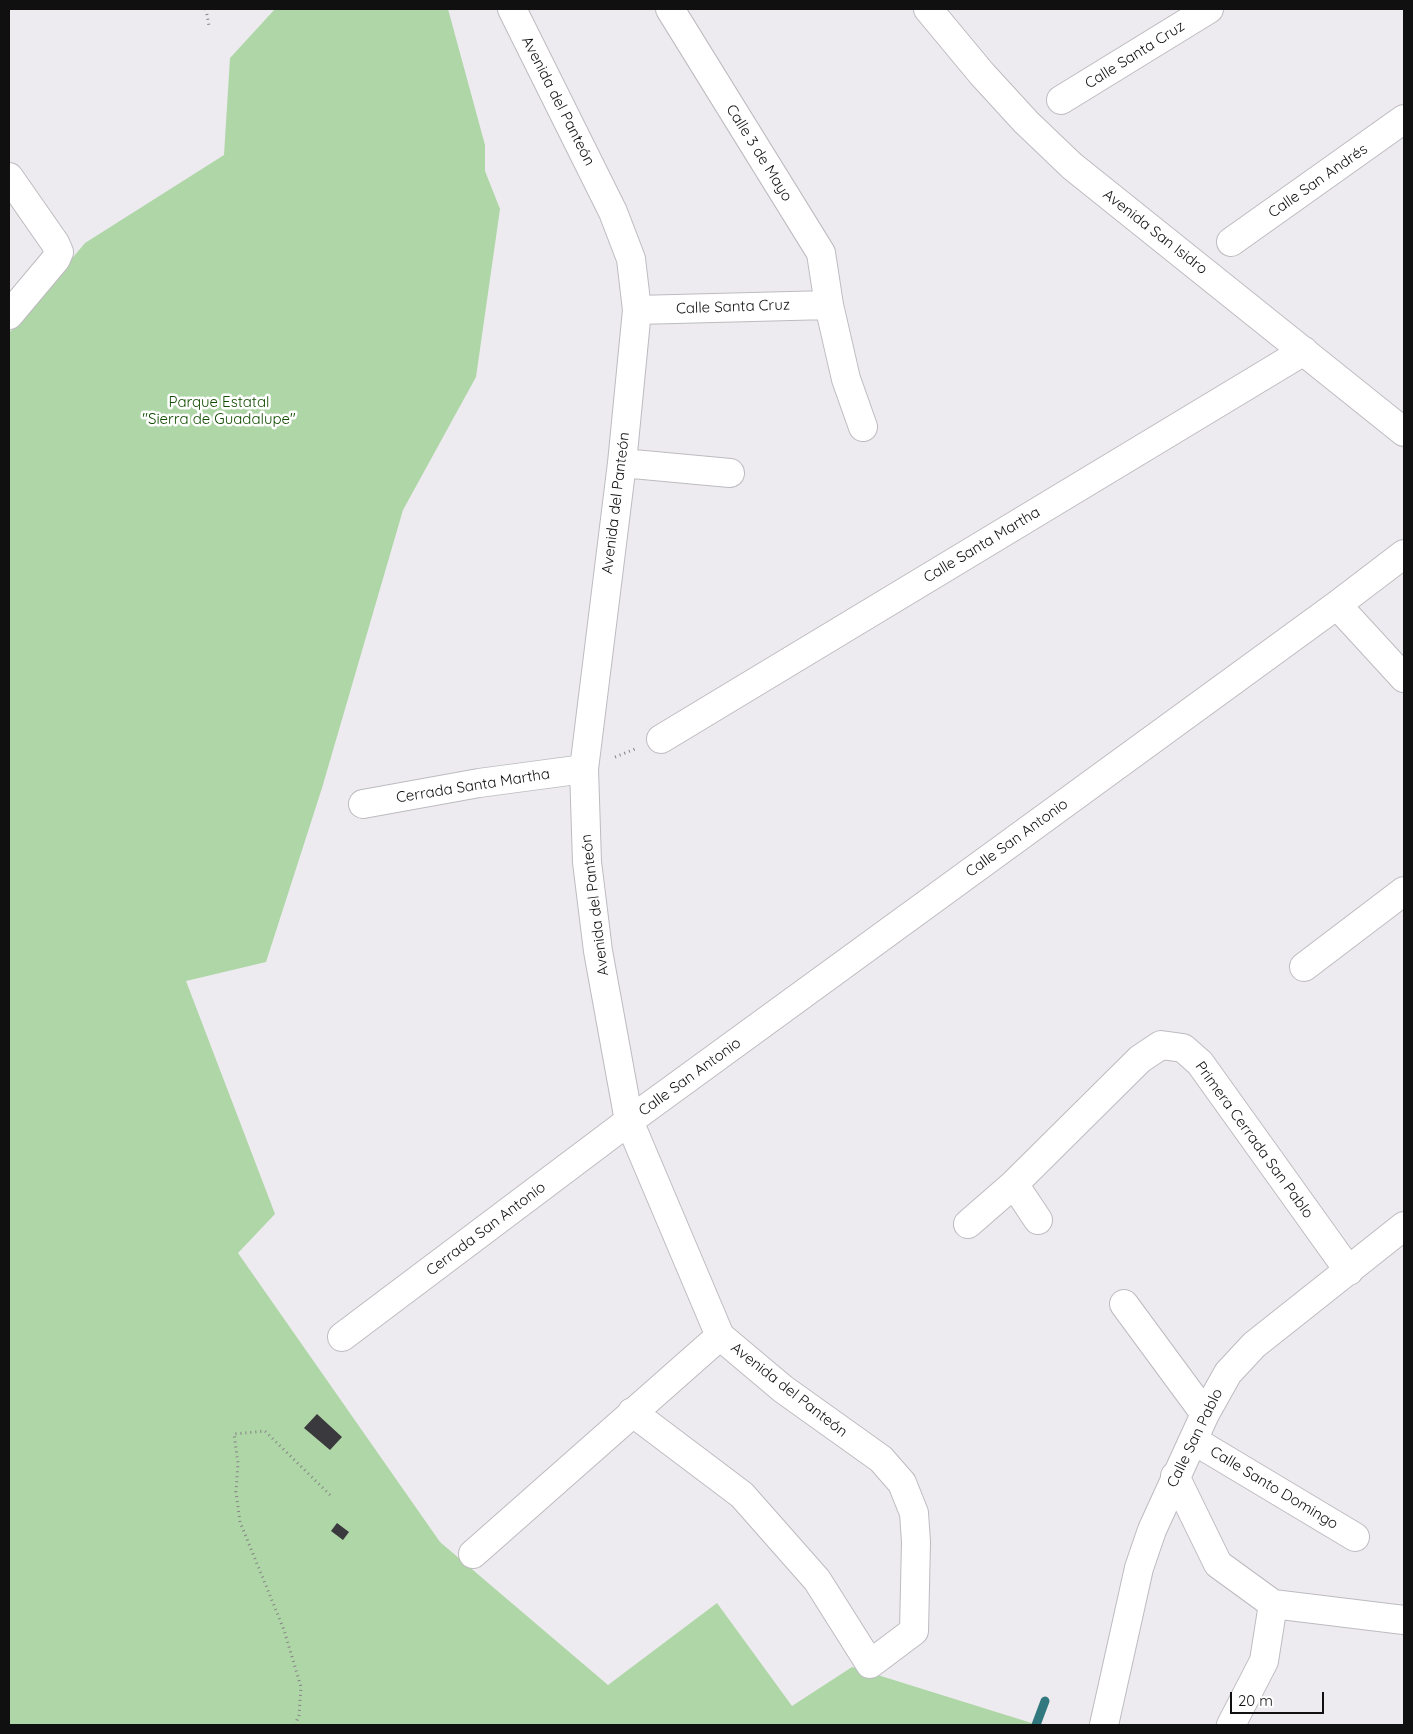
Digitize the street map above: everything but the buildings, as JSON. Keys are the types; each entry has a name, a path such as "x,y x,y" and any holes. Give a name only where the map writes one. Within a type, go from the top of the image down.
{"street":[{"name":"Avenida del Panteón","path":"512,9 613,212 631,259 637,310 622,463 584,769 587,862 598,951 629,1121 720,1336 783,1389 881,1459 902,1483 914,1513 916,1542 914,1631 870,1664 817,1580 742,1495 632,1412"},
{"name":"Calle 3 de Mayo","path":"670,9 821,254 829,304 846,379 863,427"},
{"name":"Avenida San Isidro","path":"928,9 1019,116 1072,166 1404,432"},
{"name":"Calle Santa Cruz","path":"1061,100 1209,9"},
{"name":"Calle San Andrés","path":"1231,242 1404,119"},
{"path":"9,177 56,243 59,252 56,259 9,315"},
{"name":"Calle Santa Cruz","path":"637,310 829,304"},
{"name":"Calle Santa Martha","path":"661,739 1304,351"},
{"path":"622,463 730,473"},
{"name":"Calle San Antonio","path":"629,1121 1337,606 1404,554"},
{"path":"1337,606 1404,678"},
{"name":"Cerrada Santa Martha","path":"363,804 479,783 584,769"},
{"path":"1304,967 1404,891"},
{"name":"Primera Cerrada San Pablo","path":"968,1224 1014,1184 1140,1059 1161,1045 1183,1048 1200,1063 1349,1271"},
{"name":"Cerrada San Antonio","path":"342,1337 629,1121"},
{"path":"1014,1184 1038,1220"},
{"name":"Calle San Pablo","path":"1104,1725 1139,1568 1152,1530 1175,1476 1205,1414 1228,1373 1254,1345 1404,1226"},
{"path":"1124,1304 1205,1414"},
{"path":"473,1554 720,1336"},
{"name":"Calle Santo Domingo","path":"1193,1440 1354,1537"},
{"path":"1175,1476 1218,1564 1273,1604 1404,1620"},
{"path":"1231,1725 1264,1661 1273,1604"}],"path":[{"path":"206,9 209,26"},
{"path":"584,769 661,739"},
{"path":"295,1725 299,1715 301,1687 284,1630 240,1522 236,1492 238,1463 234,1434 265,1431 330,1495"}],"green space":[{"name":"Parque Estatal \"Sierra de Guadalupe\"","path":"275,9 448,9 485,145 485,171 500,209 476,377 403,510 322,788 266,962 186,981 275,1214 238,1253 440,1542 608,1685 717,1603 792,1706 852,1667 1038,1725 9,1725 9,333 85,243 224,155 230,58"}],"waterway":[{"path":"1036,1725 1045,1701"}]}
